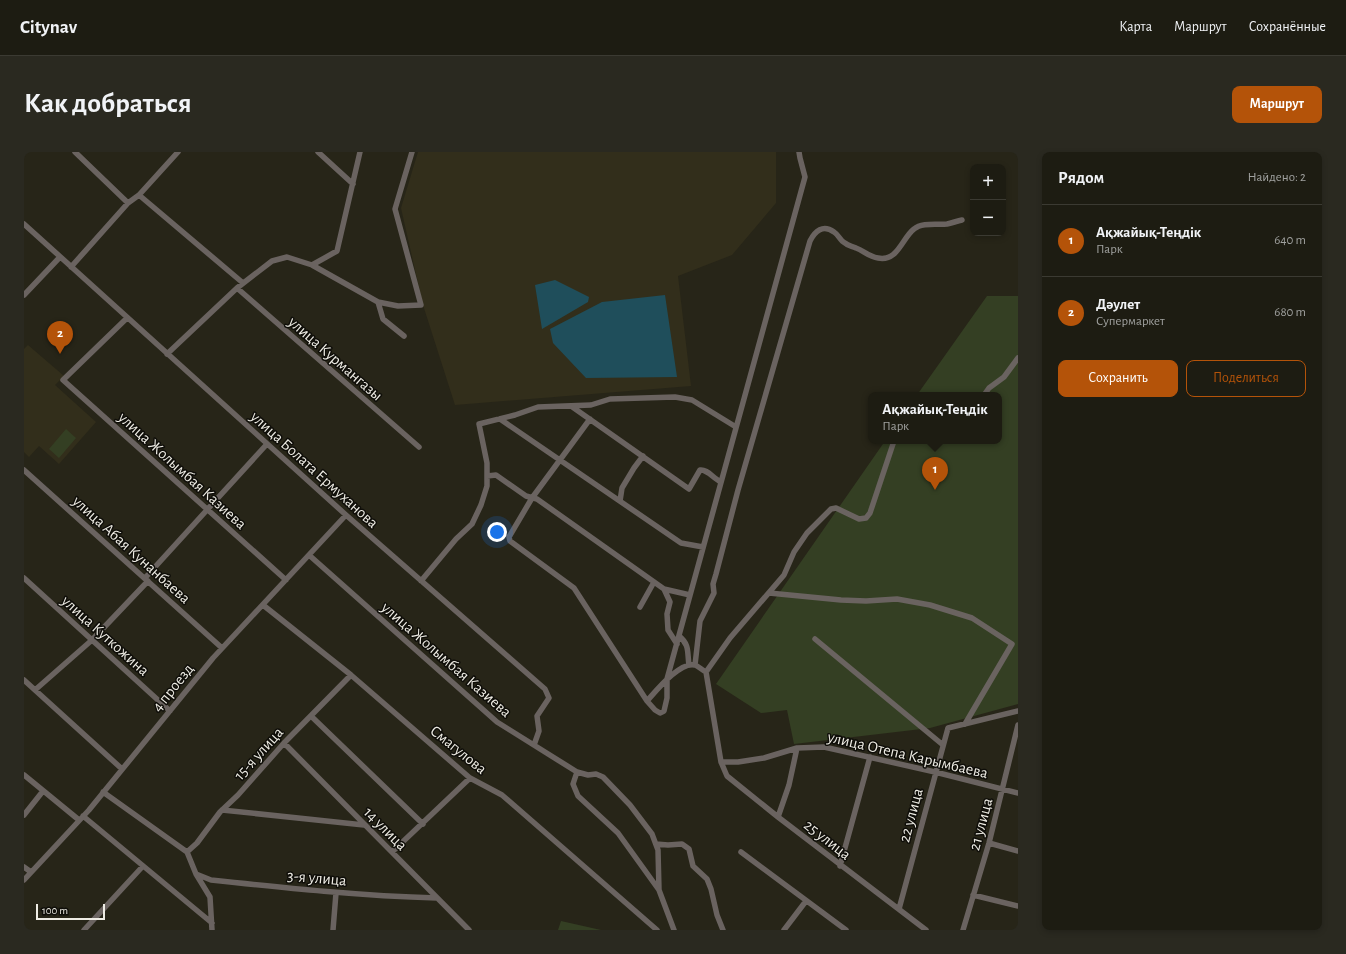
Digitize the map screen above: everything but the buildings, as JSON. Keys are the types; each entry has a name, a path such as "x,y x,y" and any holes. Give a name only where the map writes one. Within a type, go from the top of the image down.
{"street":[{"path":"75,152 128,203"},
{"path":"71,267 128,203 139,195 178,152"},
{"path":"318,152 353,184"},
{"path":"312,265 337,251 360,152"},
{"path":"167,354 243,283 272,260 287,257 312,265 378,302 398,306 421,305 395,209 412,152"},
{"path":"590,419 532,498 509,537 510,541 574,588 647,701 660,713 664,711 667,698 667,679 805,177 799,152"},
{"path":"139,195 243,283"},
{"path":"692,665 700,620 714,593 716,574 738,490 810,241 814,233 828,229 834,232 843,242 870,256 880,259 888,258 901,246 916,227 924,225 949,224 962,220"},
{"name":"улица Болата Ермуханова","path":"25,226 346,515 545,689 549,698 536,716 539,732 534,745"},
{"path":"24,295 60,257"},
{"name":"улица Курмангазы","path":"237,288 419,447"},
{"path":"378,302 383,319 404,336"},
{"name":"улица Жолымбая Казиева","path":"127,318 64,380 286,580"},
{"path":"986,392 989,388 1004,377 1018,358"},
{"path":"421,581 456,539 472,524 481,505 487,486 487,463 479,424 538,407 591,405 610,399 675,396 692,400 736,427"},
{"path":"571,406 690,489 700,470 708,472 713,478 721,482"},
{"path":"500,419 681,543 703,547"},
{"path":"35,690 92,640 267,444"},
{"path":"721,762 706,672 730,638 784,575 794,552 807,533 831,509 836,508 859,519 866,518 870,512 893,444"},
{"path":"620,501 622,488 643,456"},
{"name":"улица Абая Кунанбаева","path":"24,470 222,648"},
{"path":"487,476 496,475 526,496 538,499 664,589 690,595"},
{"name":"4 проезд","path":"24,880 81,818 222,648 346,515"},
{"name":"улица Жолымбая Казиева","path":"309,556 497,722 577,772 588,775 596,774 602,777 630,806 652,834 658,850 659,890"},
{"name":"улица Куткожина","path":"24,578 170,711"},
{"path":"640,607 654,582"},
{"path":"664,589 670,602 667,614 668,630 677,644"},
{"path":"768,593 854,601 897,599 930,605 972,618 1012,644 965,724"},
{"name":"Смагулова","path":"263,605 351,675 470,778 502,795 657,930"},
{"path":"679,636 687,646 692,665"},
{"path":"815,639 943,745"},
{"path":"647,701 676,671 692,665 706,672"},
{"name":"15-я улица","path":"187,852 197,843 222,810 238,795 284,743 351,675"},
{"path":"24,680 122,769"},
{"path":"965,724 1018,711"},
{"path":"310,716 423,824"},
{"name":"22 улица","path":"899,909 948,728 965,724"},
{"name":"21 улица","path":"963,930 989,843 1018,725"},
{"name":"14 улица","path":"284,743 469,930"},
{"name":"улица Отепа Карымбаева","path":"721,762 738,762 764,758 797,748 824,747 935,772 1018,793"},
{"path":"778,817 789,785 797,748"},
{"path":"840,866 870,757"},
{"name":"25 улица","path":"721,762 727,776 840,866 926,930"},
{"name":"улица Жолымбая Казиева","path":"577,772 573,784 578,796 618,833 659,890 674,930"},
{"path":"24,775 143,866 212,923"},
{"path":"392,852 470,778"},
{"path":"24,815 43,791"},
{"path":"103,792 187,852 196,874 210,897 212,930"},
{"path":"222,810 364,825"},
{"path":"989,843 1018,851"},
{"path":"656,844 682,844 689,849 693,866 707,879 717,915 723,930"},
{"path":"741,852 846,930"},
{"path":"84,930 143,866"},
{"path":"24,867 31,872"},
{"name":"3-я улица","path":"196,874 211,880 336,893 437,898"},
{"path":"334,930 336,893"},
{"path":"973,895 1018,906"},
{"path":"784,930 806,900"}],"shaded area":[{"path":"418,152 776,152 776,203 732,255 678,276 691,386 455,405 423,305 401,208"},
{"path":"28,345 64,376 55,385 96,422 59,464 39,446 29,457 24,452 24,349"}],"green space":[{"path":"987,296 1018,296 1018,704 930,728 794,744 787,710 761,713 716,684 883,444 1002,444 1002,392 919,392"},
{"path":"66,429 76,438 59,458 49,449"},
{"path":"561,921 601,930 558,930"}],"water":[{"path":"555,280 589,297 588,302 542,329 535,285"},
{"path":"665,295 677,377 586,378 553,343 550,329 602,302"}],"place":[{"name":"Дәулет","path":"60,354"},
{"name":"Ақжайық-Теңдік","path":"935,490"}]}
